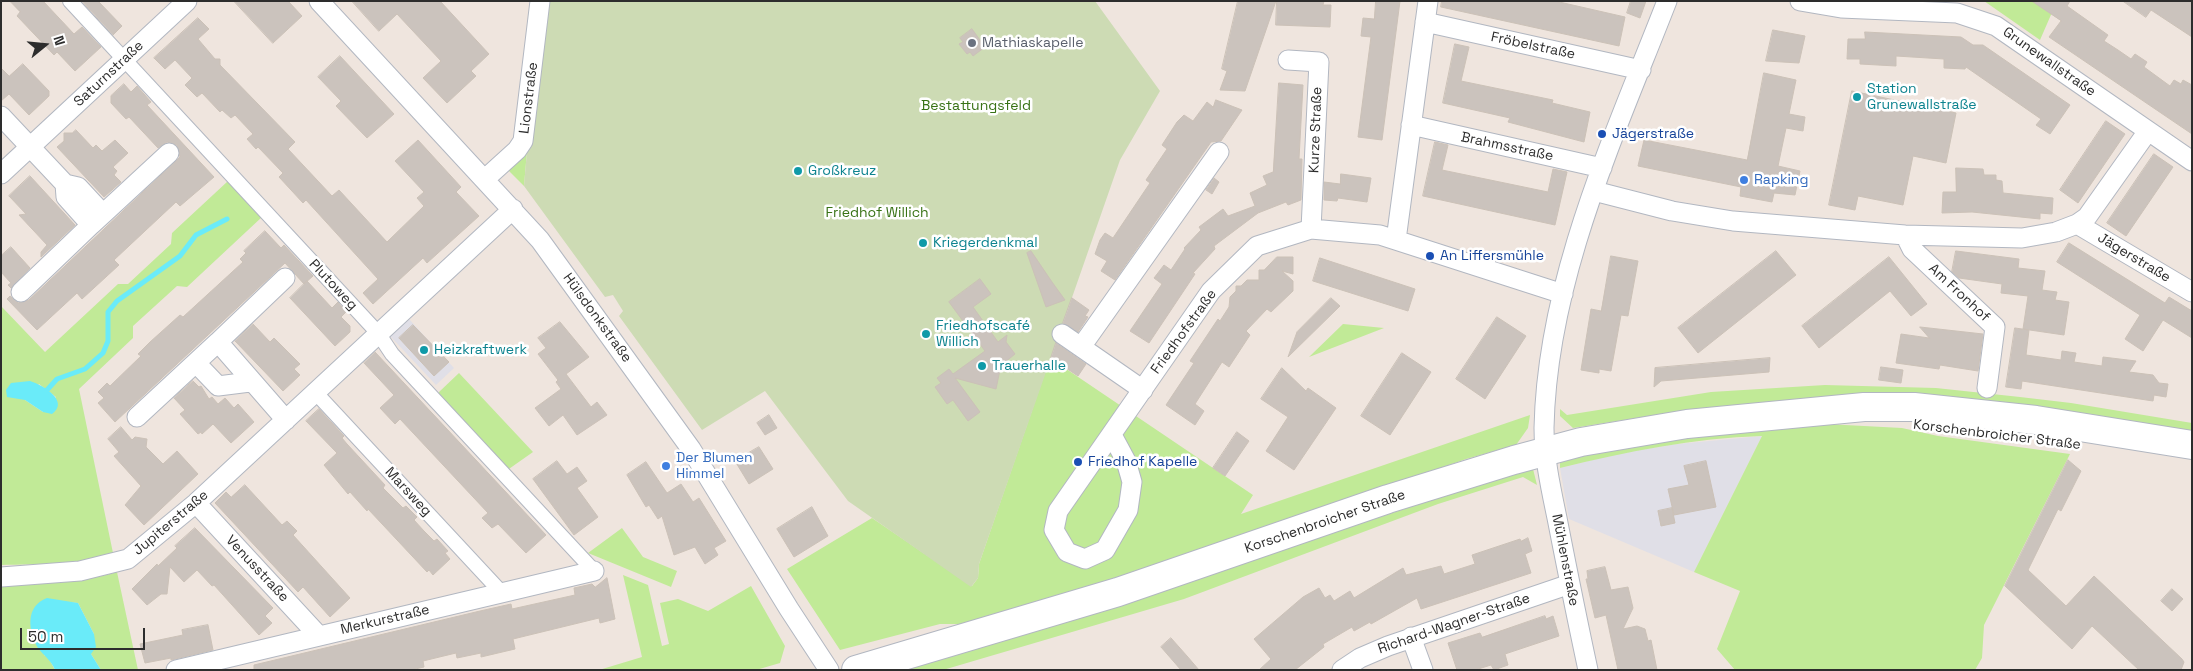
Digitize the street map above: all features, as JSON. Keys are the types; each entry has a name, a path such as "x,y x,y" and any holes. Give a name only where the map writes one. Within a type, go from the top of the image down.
{"main road":[{"name":"Korschenbroicher Straße","path":"856,670 1118,592 1388,499 1546,450 1581,442 1687,424 1864,407 1942,408 2036,420 2192,445"},
{"name":"Korschenbroicher Straße","path":"1802,414 1967,428 2192,463"}],"street":[{"name":"Plutoweg","path":"70,1 378,333 392,354 594,571"},
{"name":"Saturnstraße","path":"1,174 187,1"},
{"name":"Hülsdonkstraße","path":"319,1 513,209 549,252 691,449 789,609 829,670"},
{"name":"Lionstraße","path":"485,179 515,152 524,141 540,1"},
{"path":"1396,240 1428,1"},
{"name":"Mühlenstraße","path":"1588,670 1570,584 1546,450 1544,428 1549,372 1563,294 1578,236 1602,168 1667,1"},
{"name":"Grunewallstraße","path":"1800,1 1841,8 1960,7 1996,26 2192,161"},
{"name":"Fröbelstraße","path":"1425,22 1641,70"},
{"name":"Kurze Straße","path":"1288,60 1319,62 1312,229"},
{"path":"1,116 64,184 78,187 97,220"},
{"name":"Brahmsstraße","path":"1411,125 1602,168"},
{"name":"Jägerstraße","path":"1594,191 1672,210 1732,221 1905,235 2022,238 2050,234 2077,224 2094,210 2148,131"},
{"path":"1082,347 1219,152"},
{"path":"20,292 169,154"},
{"name":"Jupiterstraße","path":"1,577 80,571 128,559 196,503 513,209"},
{"name":"Jägerstraße","path":"2077,224 2192,292"},
{"name":"Friedhofstraße","path":"1112,435 1126,461 1132,482 1128,510 1105,550 1085,559 1067,552 1054,530 1058,511 1212,291 1257,246 1312,229 1380,235 1563,294"},
{"name":"Am Fronhof","path":"1905,235 1912,249 1995,327 1987,388"},
{"path":"137,417 285,278"},
{"name":"Friedhofstraße","path":"1062,334 1143,390"},
{"path":"218,342 242,368 250,382 286,420"},
{"path":"196,362 218,386 250,382"},
{"name":"Marsweg","path":"315,392 501,592"},
{"name":"Venusstraße","path":"196,503 318,635"},
{"name":"Merkurstraße","path":"176,670 594,571"},
{"name":"Richard-Wagner-Straße","path":"1342,670 1368,654 1411,637 1570,584"},
{"path":"1411,637 1423,670"}],"shaded area":[{"name":"Heizkraftwerk","path":"409,319 454,368 436,385 390,336"},
{"path":"1762,436 1694,572 1569,519 1560,468 1616,454 1677,444"}],"green space":[{"name":"Friedhof Willich","path":"547,1 1095,1 1160,91 1120,160 979,564 978,578 971,587 848,501 765,391 702,430 619,316 623,311 613,295 605,297 524,186 527,151 533,135"},
{"path":"1984,1 2057,1 2040,40"},
{"path":"527,151 524,186 508,170"},
{"path":"228,181 262,217 187,287 177,286 133,326 133,338 79,389 113,553 72,562 1,565 1,306 45,352 118,284 128,284 171,244 172,233","holes":["39,384 56,397 43,412 25,400"]},
{"path":"1343,324 1384,328 1309,357"},
{"path":"1050,358 1253,495 1241,514 1530,415 1528,428 1516,445 1466,459 1123,581 966,624 940,624 840,650 787,569 872,518 972,586 978,578 979,564"},
{"path":"459,373 533,452 506,471 439,399 439,392"},
{"path":"1825,385 1936,388 2071,403 2192,423 2192,438 1819,398 1674,412 1573,428 1560,416 1560,409 1567,415 1711,392"},
{"path":"1826,424 1902,428 1938,436 2070,454 1984,625 1982,658 1975,670 1735,670 1717,649 1740,591 1694,572 1762,436 1737,437 1660,447 1560,468 1560,459 1626,447 1725,432"},
{"path":"1529,467 1533,469 1537,485 1523,477 1438,504 1184,599 943,670 903,670 1070,621"},
{"path":"622,528 643,557 677,571 671,587 588,553"},
{"path":"117,572 138,670 101,670 91,654 94,634 78,603 65,602 44,655 48,657 55,670 1,670 1,584 74,580"},
{"path":"623,575 648,585 662,646 669,644 660,603 678,599 708,611 751,586 785,646 780,663 756,670 599,670 642,657"}],"water":[{"path":"30,381 53,394 58,404 57,409 52,414 43,412 25,400 7,397 6,390 11,383"},
{"path":"47,598 78,603 94,634 96,647 91,654 101,670 55,670 38,648 32,634 30,620 35,607"}],"building":[{"path":"10,1 43,1 74,34 82,27 101,47 75,71 57,52 54,55 17,16 20,12"},
{"path":"82,1 98,1 122,26 113,35"},
{"path":"234,1 288,1 302,16 273,43"},
{"path":"352,1 440,1 489,54 471,71 476,76 447,103 423,78 441,61 397,14 379,31"},
{"path":"1238,1 1276,1 1245,91 1220,90 1227,71 1222,69"},
{"path":"1277,1 1324,1 1323,5 1331,5 1330,27 1276,25"},
{"path":"1376,1 1400,1 1382,140 1358,137 1371,37 1361,36 1363,18 1374,19"},
{"path":"1442,1 1555,1 1625,17 1619,46 1441,7"},
{"path":"1631,1 1646,1 1640,18 1627,13"},
{"path":"2032,1 2070,1 2067,6 2108,35 2104,41 2131,59 2135,54 2147,62 2144,67 2170,86 2174,80 2181,84 2183,80 2192,85 2192,134 2049,37 2061,21"},
{"path":"2123,1 2192,1 2192,37 2151,10 2146,17"},
{"path":"198,18 209,29 198,39 215,59 220,59 220,65 295,142 288,149 332,196 339,190 387,242 424,206 417,198 424,192 395,161 418,140 461,187 456,192 479,216 427,263 423,258 373,304 363,293 378,279 306,200 303,203 279,177 283,173 258,147 256,149 247,139 253,134 235,115 231,118 222,110 220,112 202,93 197,97 185,85 192,78 175,60 165,69 154,58"},
{"name":"Mathiaskapelle","path":"972,29 985,47 973,56 970,52 967,54 959,44 963,42 960,38"},
{"path":"1773,30 1805,36 1799,63 1766,61"},
{"path":"1865,32 1961,37 1973,45 1983,45 2070,105 2050,134 2036,125 2041,119 1966,67 1965,69 1944,68 1944,59 1896,56 1896,66 1860,64 1860,59 1847,59 1848,39 1865,39"},
{"path":"1455,44 1469,47 1461,81 1553,100 1552,103 1590,112 1584,142 1508,122 1510,118 1443,103"},
{"path":"340,56 394,114 367,138 336,106 341,101 318,77"},
{"path":"23,64 49,91 49,96 29,115 9,94 1,101 1,68 9,76"},
{"path":"1764,73 1796,80 1789,114 1805,117 1803,131 1786,128 1778,166 1800,171 1795,195 1774,193 1772,202 1740,196 1741,187 1638,166 1644,140 1747,160"},
{"path":"1279,83 1303,85 1299,159 1302,159 1301,200 1288,205 1286,202 1258,213 1214,246 1215,249 1193,273 1195,274 1149,343 1130,331 1162,284 1154,278 1164,265 1171,270 1184,248 1201,230 1199,227 1223,209 1228,216 1255,206 1250,193 1267,185 1263,176 1273,172"},
{"path":"124,84 131,92 137,86 151,102 147,105 214,177 180,206 176,202 114,260 119,265 82,299 77,293 37,330 7,299 10,296 18,303 29,300 180,157 177,145 167,142 158,148 129,117 126,119 111,103 111,96"},
{"path":"1852,91 1956,113 1946,163 1913,156 1903,205 1858,196 1855,210 1829,205"},
{"path":"1216,100 1242,110 1221,141 1211,142 1115,280 1101,271 1107,261 1095,254 1100,240 1105,233 1113,238 1150,183 1146,180 1167,149 1162,145 1177,122 1184,115 1193,121 1207,102 1213,107"},
{"path":"2106,121 2125,134 2078,203 2060,190"},
{"path":"76,130 93,148 96,145 102,151 115,140 128,153 113,167 117,171 114,175 121,182 104,197 57,147 64,141 64,133 72,133"},
{"path":"1435,142 1448,145 1442,170 1548,192 1553,169 1567,172 1555,225 1423,196"},
{"path":"2154,154 2173,167 2126,236 2107,223"},
{"path":"1956,168 1983,169 1984,175 1996,175 1996,180 2002,181 2003,193 2053,198 2052,214 2040,213 2040,219 1972,212 1942,213 1943,192 1956,192"},
{"path":"1341,174 1371,178 1367,202 1338,198 1337,201 1324,200 1324,182 1340,184"},
{"path":"30,176 75,225 41,257 41,252 47,245 19,215 26,214 9,196"},
{"path":"1214,178 1219,182 1212,194 1206,190"},
{"path":"265,231 281,248 284,245 313,276 304,284 285,263 115,422 98,403 104,398 98,392 107,383 110,386 141,356 138,354 150,342 180,315 183,317 243,262 240,259 246,253 244,251"},
{"path":"2069,243 2165,303 2169,297 2192,311 2192,338 2163,320 2143,351 2125,339 2140,315 2057,262"},
{"path":"11,247 30,268 11,288 8,285 11,283 1,272 1,256"},
{"path":"1031,251 1065,300 1046,307 1027,253"},
{"path":"1776,251 1796,275 1698,353 1678,328"},
{"path":"1956,251 2019,259 2018,268 2045,271 2042,290 2057,292 2055,300 2069,302 2064,335 2023,329 2028,296 2001,293 2002,284 1959,278 1952,272"},
{"path":"1611,256 1638,261 1628,316 1621,315 1611,371 1599,369 1599,373 1581,370 1591,309 1601,311"},
{"path":"1277,257 1293,257 1293,274 1282,271 1293,281 1293,291 1271,312 1267,309 1246,331 1250,335 1229,367 1222,362 1195,404 1204,411 1195,425 1166,405 1194,363 1190,361 1218,319 1220,321 1229,307 1230,297 1236,291 1236,286 1241,286 1247,280 1259,280 1259,270 1264,270"},
{"path":"1889,257 1927,304 1911,316 1890,291 1819,348 1802,326"},
{"path":"1320,258 1415,289 1408,311 1313,281"},
{"path":"980,279 991,294 973,307 998,342 1007,335 1006,342 1015,354 1004,363 1002,360 996,389 955,378 980,412 968,421 953,400 947,404 935,387 941,383 937,378 949,369 953,374 985,351 949,302"},
{"path":"307,281 332,308 338,302 346,312 341,317 350,326 350,332 335,346 290,298"},
{"path":"1072,298 1089,310 1085,316 1088,317 1078,332 1063,323"},
{"path":"1331,298 1340,306 1288,357 1297,332"},
{"path":"1497,317 1526,336 1485,399 1456,379"},
{"path":"560,322 589,357 566,374 591,407 597,402 607,415 577,435 563,415 549,426 535,408 561,389 556,382 558,380 538,354 546,348 538,338"},
{"path":"253,324 270,342 274,338 300,364 294,369 300,375 283,391 235,341"},
{"name":"Heizkraftwerk","path":"413,325 449,362 434,376 399,338"},
{"path":"1920,327 1983,334 1978,371 1940,365 1939,369 1896,363 1901,334 1929,338"},
{"path":"2015,328 2029,330 2026,355 2061,360 2062,351 2076,353 2074,362 2102,366 2103,357 2136,361 2129,372 2153,375 2159,383 2168,384 2166,397 2154,395 2153,401 2022,381 2021,389 2006,387"},
{"path":"1056,343 1086,364 1078,376 1051,358"},
{"path":"375,352 546,535 526,553 498,524 492,528 482,518 488,513 400,419 395,424 380,408 394,395 364,363"},
{"path":"1402,353 1431,372 1390,435 1361,416"},
{"path":"1770,358 1769,372 1661,381 1654,387 1655,368"},
{"path":"1881,367 1903,370 1901,383 1879,380"},
{"path":"1282,368 1306,391 1308,388 1336,408 1294,470 1266,451 1288,417 1261,399"},
{"path":"193,381 199,387 201,386 209,399 212,397 218,404 225,398 234,408 238,404 254,422 231,443 213,424 202,434 201,432 198,434 180,414 185,410 174,398"},
{"path":"319,409 344,436 342,438 347,444 385,485 383,488 403,508 406,506 417,517 414,520 424,531 434,541 437,539 448,551 445,553 450,559 433,575 429,570 427,572 368,509 367,511 350,492 348,494 324,465 337,453 306,421"},
{"path":"769,415 777,428 765,435 757,423"},
{"path":"121,427 132,440 135,437 147,439 146,447 163,464 177,451 198,474 144,525 125,505 141,486 114,456 119,452 108,439"},
{"path":"1237,432 1249,441 1225,476 1213,468"},
{"path":"759,447 773,469 749,484 735,461"},
{"path":"2068,460 2081,471 2061,511 2058,509 2028,570 2066,606 2094,576 2182,659 2184,662 2181,670 2139,670 2092,626 2072,649 2005,586"},
{"path":"557,461 567,474 577,467 587,481 577,488 598,517 574,535 533,479"},
{"path":"1706,461 1716,507 1674,515 1668,489 1689,485 1684,466"},
{"path":"646,462 667,493 681,484 693,502 699,498 726,541 714,548 718,555 705,564 695,547 674,555 662,516 658,519 649,505 646,507 627,475"},
{"path":"245,485 282,525 287,521 297,531 293,535 350,598 330,617 303,587 298,592 215,503 226,492 231,497"},
{"path":"812,507 828,536 794,557 777,529"},
{"path":"1672,508 1675,523 1661,526 1658,511"},
{"path":"195,528 273,608 265,616 272,623 259,635 214,585 212,586 197,570 184,582 170,567 167,594 161,594 147,605 132,589 157,564 158,566 177,548 175,546"},
{"path":"1528,538 1532,551 1525,554 1531,573 1421,609 1417,598 1371,624 1370,622 1354,631 1352,627 1323,644 1324,647 1295,670 1259,670 1271,659 1254,639 1303,597 1319,588 1325,598 1330,595 1334,601 1350,591 1354,598 1403,568 1406,575 1441,566 1444,574 1475,564 1472,555"},
{"path":"1605,567 1611,590 1628,587 1633,608 1623,629 1637,626 1645,629 1648,641 1651,640 1657,670 1618,670 1606,615 1595,618 1586,579 1588,579 1587,571"},
{"path":"607,578 615,619 600,623 599,618 513,639 515,649 481,657 481,653 457,658 456,653 423,661 424,667 411,670 254,670 254,665 480,611 511,604 512,609 575,595 574,588 592,584 595,587"},
{"path":"2172,589 2183,599 2172,611 2161,601"},
{"path":"1545,616 1546,619 1553,616 1559,636 1505,654 1508,665 1494,670 1491,665 1475,670 1457,670 1448,643 1480,633 1482,637"},
{"path":"208,625 213,650 171,660 171,658 145,663 140,644 183,635 182,630"},
{"path":"1171,638 1199,670 1181,670 1161,647"}],"waterway":[{"path":"47,390 57,379 85,369 103,353 108,341 108,312 117,301 180,256 196,235 227,219"}],"place":[{"name":"Mathiaskapelle","path":"972,43"},
{"name":"Station Grunewallstraße","path":"1857,97"},
{"name":"Jägerstraße","path":"1602,134"},
{"name":"Großkreuz","path":"798,171"},
{"name":"Rapking","path":"1744,180"},
{"name":"Kriegerdenkmal","path":"923,243"},
{"name":"An Liffersmühle","path":"1430,256"},
{"name":"Friedhofscafé Willich","path":"926,334"},
{"name":"Heizkraftwerk","path":"424,350"},
{"name":"Trauerhalle","path":"982,366"},
{"name":"Friedhof Kapelle","path":"1078,462"},
{"name":"Der Blumen Himmel","path":"666,466"}],"park label":[{"name":"Bestattungsfeld","path":"976,106"}]}
